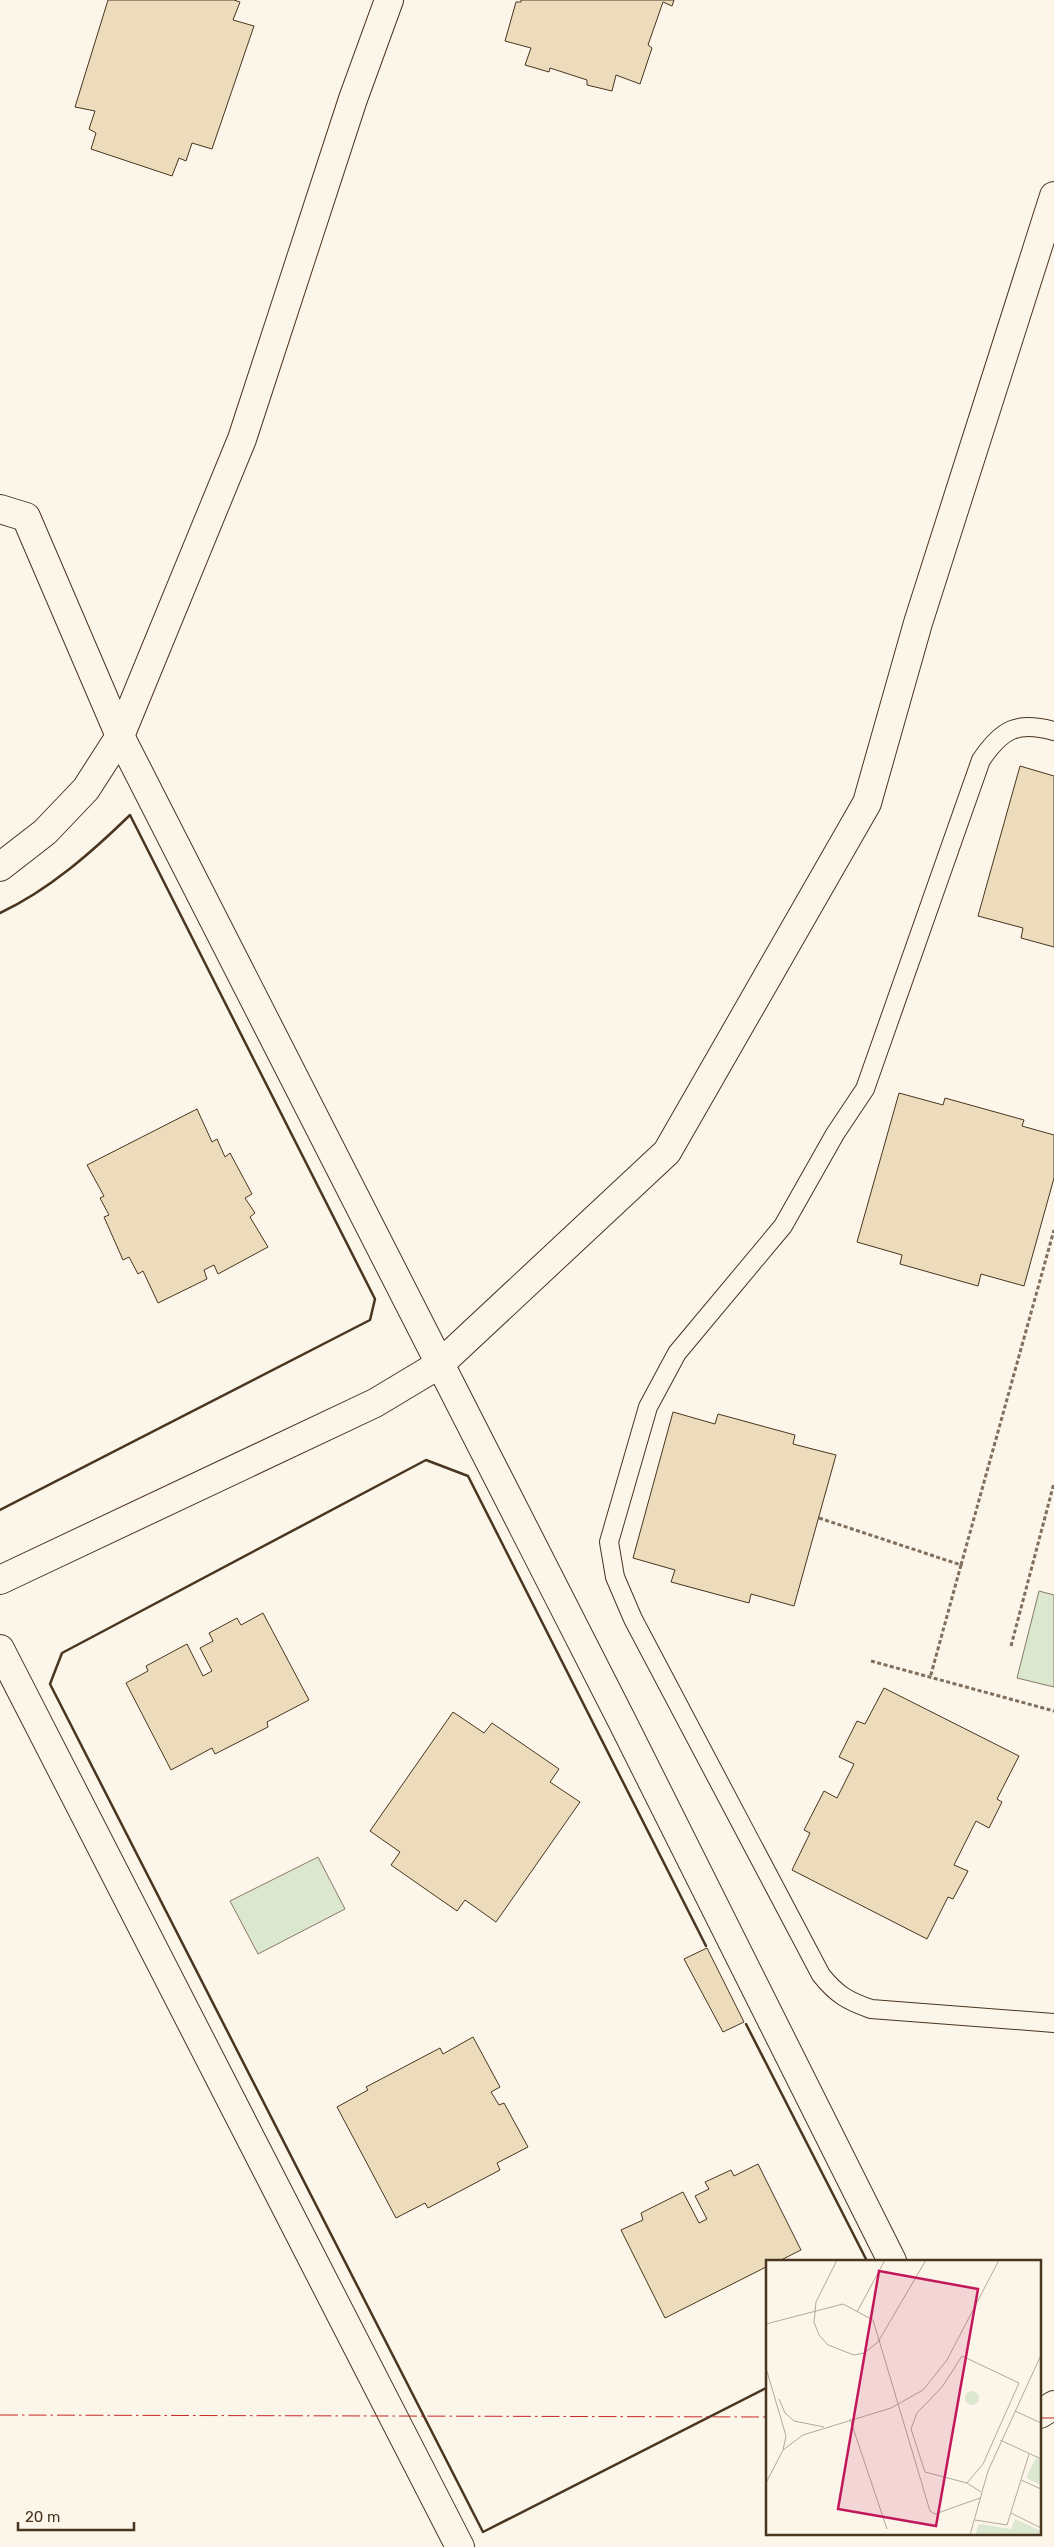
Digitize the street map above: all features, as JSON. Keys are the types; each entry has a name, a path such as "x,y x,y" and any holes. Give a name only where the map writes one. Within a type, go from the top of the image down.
{"street":[{"path":"0,867 45,832 86,789 120,736 242,439 353,99 389,0"},
{"path":"0,1580 375,1403 440,1364 668,1152 867,803 921,614 1054,196"},
{"path":"0,508 26,517 120,736 618,1713 892,2260"},
{"path":"0,1649 460,2547"},
{"path":"1042,2413 1054,2405"}],"lane":[{"path":"1054,731 1037,727 1010,729 994,741 981,760 865,1089 834,1134 783,1226 677,1353 648,1407 609,1542 616,1577 633,1619 821,1975 832,1988 847,2001 872,2009 1054,2024"}],"path":[{"path":"930,1678 1054,1230"},
{"path":"1011,1646 1054,1483"},
{"path":"819,1518 960,1566"},
{"path":"871,1661 1054,1711"}],"green space":[{"path":"1039,1591 1054,1595 1054,1687 1017,1678"},
{"path":"318,1857 345,1909 258,1954 230,1901"}],"building":[{"path":"108,0 234,0 240,2 233,20 254,26 212,149 192,143 186,161 179,158 172,176 91,149 96,133 89,129 95,111 75,107"},
{"path":"521,0 674,0 672,6 663,2 648,45 652,48 640,84 616,75 612,91 587,85 587,80 550,68 549,72 525,65 531,48 505,41 516,2 521,2"},
{"path":"1020,766 1054,776 1054,947 1021,938 1023,928 978,916"},
{"path":"899,1093 943,1105 945,1098 1024,1120 1022,1126 1054,1135 1054,1178 1024,1286 981,1274 978,1286 900,1264 902,1255 857,1242"},
{"path":"197,1109 212,1142 217,1139 225,1157 230,1153 252,1194 245,1198 255,1213 250,1217 268,1247 218,1274 214,1265 204,1270 207,1279 158,1303 143,1271 138,1274 129,1257 123,1260 104,1217 109,1215 100,1198 104,1196 87,1165"},
{"path":"673,1412 715,1424 718,1414 795,1435 793,1444 836,1455 794,1606 751,1594 749,1603 671,1582 675,1570 633,1558"},
{"path":"263,1613 309,1700 267,1722 268,1727 215,1754 212,1748 171,1770 126,1683 148,1671 146,1666 187,1644 203,1676 212,1671 200,1648 213,1641 209,1633 237,1618 241,1625"},
{"path":"884,1688 1019,1756 997,1799 1002,1802 989,1828 976,1821 954,1865 968,1871 953,1899 948,1897 927,1939 792,1870 810,1833 804,1830 824,1791 837,1798 854,1764 839,1757 857,1721 865,1724"},
{"path":"453,1712 484,1733 492,1723 559,1769 550,1782 580,1802 496,1922 465,1900 457,1911 391,1865 400,1852 370,1831"},
{"path":"707,1948 744,2022 723,2032 684,1959"},
{"path":"473,2037 500,2087 491,2092 499,2105 504,2103 528,2147 497,2163 500,2170 428,2208 425,2203 396,2218 337,2107 368,2090 366,2087 440,2048 443,2054"},
{"path":"758,2164 801,2250 781,2260 766,2260 766,2267 665,2318 621,2230 643,2220 641,2213 683,2192 699,2223 707,2219 695,2196 709,2189 705,2182 731,2170 734,2176"}],"wall":[{"path":"0,913 53,882 101,843 130,815 375,1299 370,1320 0,1510"},
{"path":"706,1946 468,1476 426,1460 62,1653 50,1684 483,2532 766,2388"},
{"path":"746,2024 866,2260"}],"power":[{"path":"0,2415 766,2417"},
{"path":"1042,2418 1054,2418"}]}
